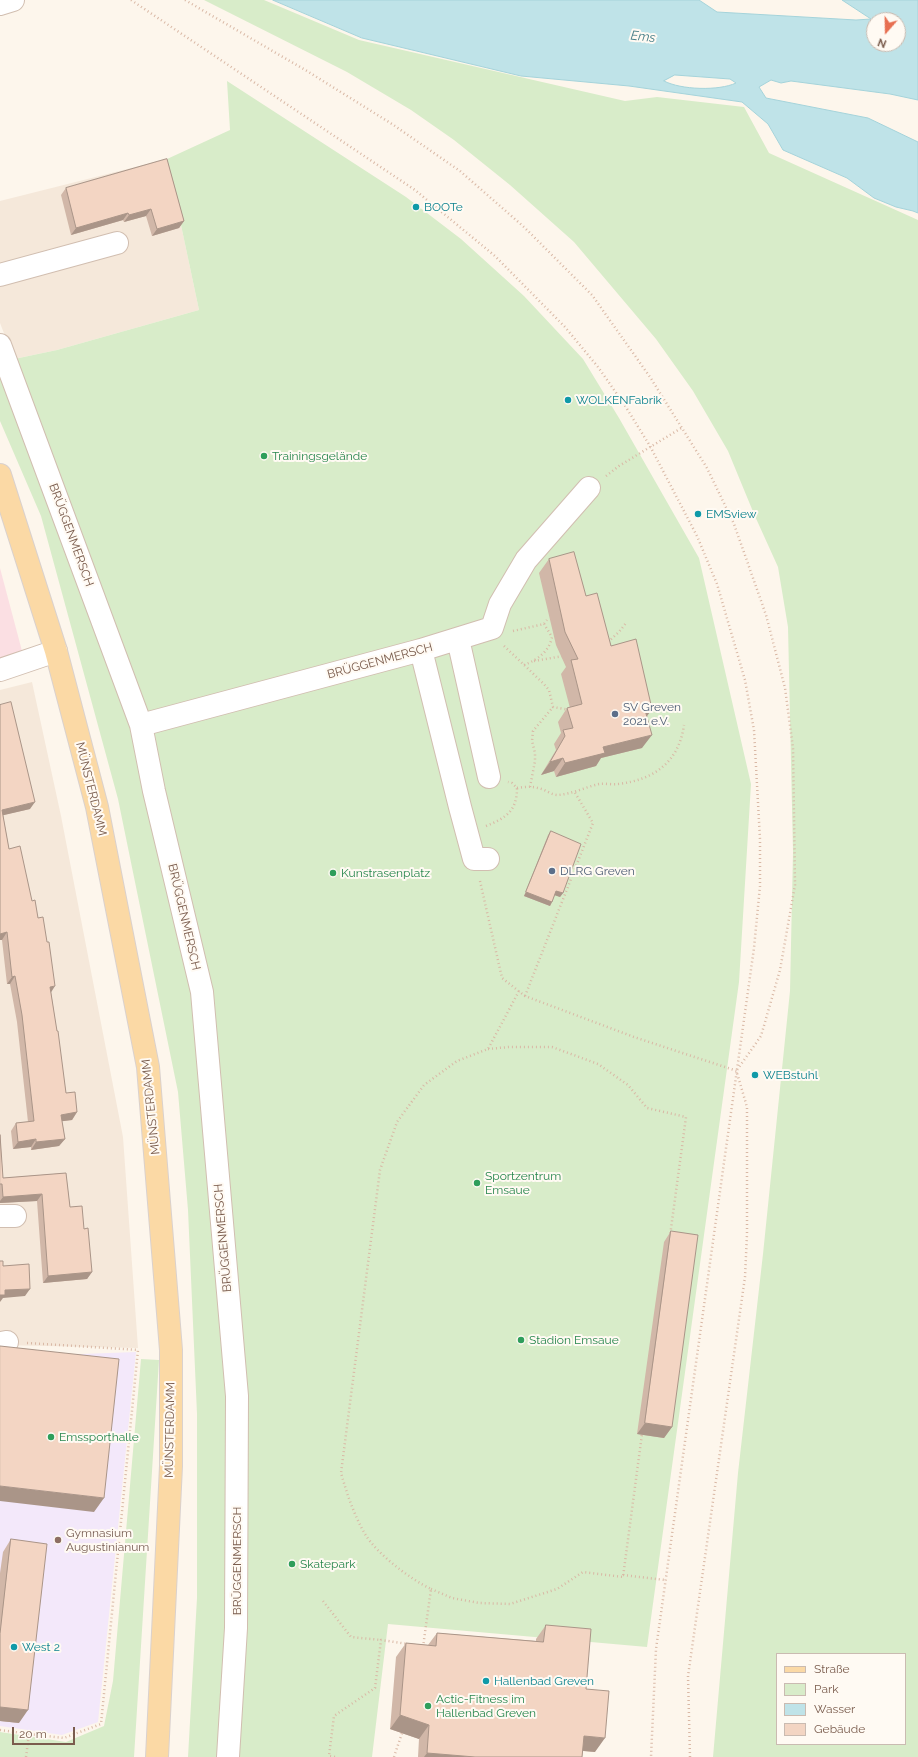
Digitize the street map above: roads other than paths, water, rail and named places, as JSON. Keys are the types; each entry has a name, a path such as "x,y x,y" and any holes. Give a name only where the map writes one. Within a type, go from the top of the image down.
{"main road":[{"name":"MÜNSTERDAMM","path":"0,475 56,651 97,807 148,1067 171,1350 170,1466 157,1757"}],"street":[{"path":"0,4 13,0"},
{"path":"0,275 116,243"},
{"name":"BRÜGGENMERSCH","path":"0,345 141,725 154,791 202,992 237,1396 236,1628 228,1757"},
{"name":"BRÜGGENMERSCH","path":"141,725 458,639 493,632 500,604 526,560 589,488"},
{"path":"458,639 497,779"},
{"path":"421,650 468,838 481,859"},
{"path":"0,670 56,651"}],"water":[{"name":"Ems","path":"273,0 699,0 717,12 866,19 866,52 906,52 906,12 866,12 866,16 842,0 918,0 918,100 890,94 791,81 781,83 771,80 759,87 766,98 868,118 918,142 918,213 896,207 874,198 847,178 783,150 768,124 742,102 629,86 521,76 362,38","holes":["675,75 730,79 736,83 729,86 710,88 690,88 664,81"]}],"place":[{"name":"BOOTe","path":"416,207"},
{"name":"WOLKENFabrik","path":"568,400"},
{"name":"Trainingsgelände","path":"264,456"},
{"name":"EMSview","path":"698,514"},
{"name":"SV Greven 2021 e.V.","path":"615,714"},
{"name":"DLRG Greven","path":"552,871"},
{"name":"Kunstrasenplatz","path":"333,873"},
{"name":"WEBstuhl","path":"755,1075"},
{"name":"Sportzentrum Emsaue","path":"477,1183"},
{"name":"Stadion Emsaue","path":"521,1340"},
{"name":"Emssporthalle","path":"51,1437"},
{"name":"Gymnasium Augustinianum","path":"58,1540"},
{"name":"Skatepark","path":"292,1564"},
{"name":"West 2","path":"14,1647"},
{"name":"Hallenbad Greven","path":"486,1681"},
{"name":"Actic-Fitness im Hallenbad Greven","path":"428,1706"}]}
